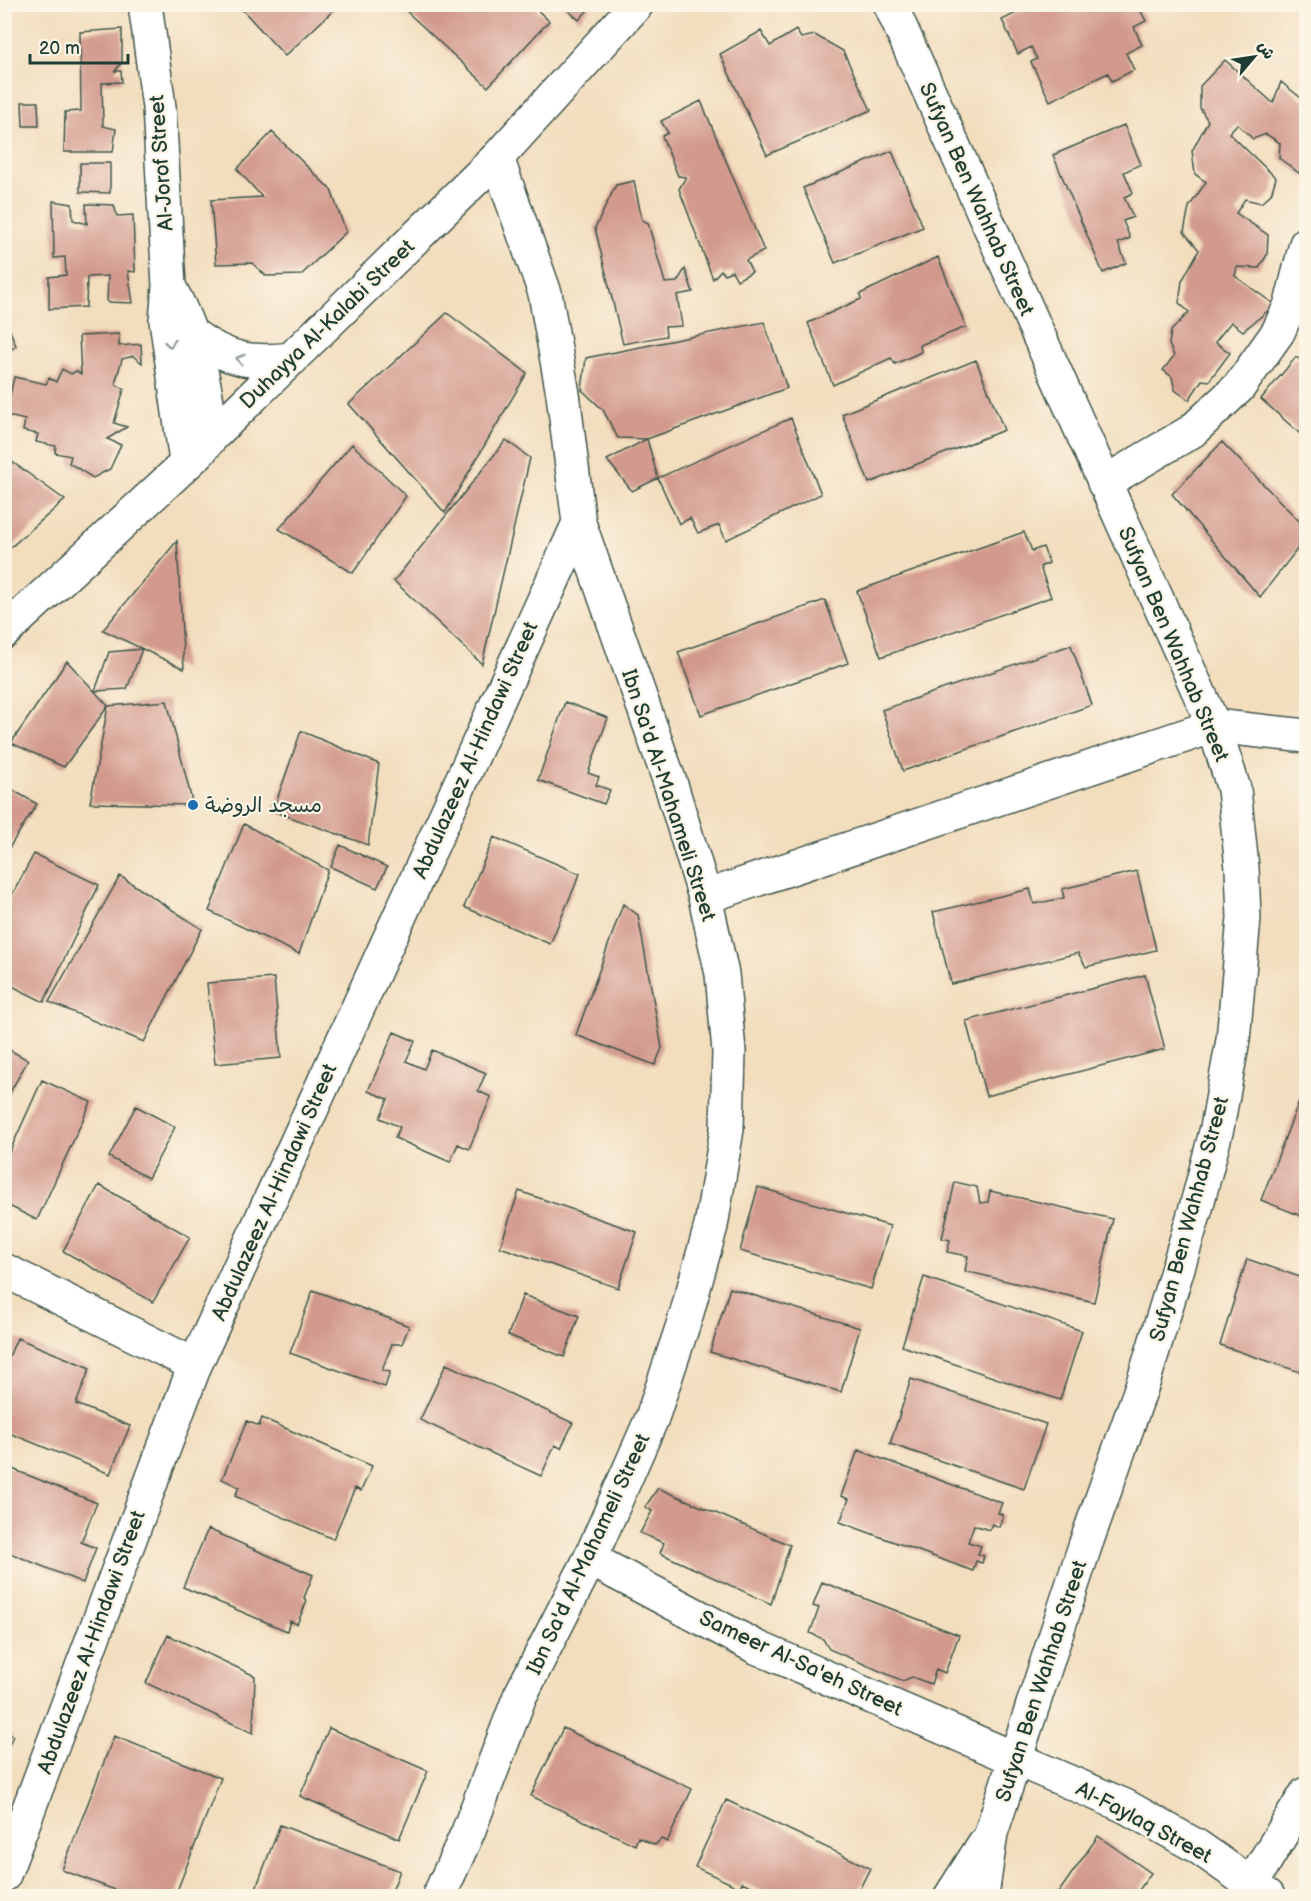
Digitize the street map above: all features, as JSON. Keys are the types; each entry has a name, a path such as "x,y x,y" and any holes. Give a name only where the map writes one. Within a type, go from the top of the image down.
{"street":[{"name":"Al-Jorof Street","path":"145,4 159,107 168,286 166,320 186,462"},
{"name":"Duhayya Al-Kalabi Street","path":"4,632 186,462 200,452 212,436 497,158 637,4"},
{"name":"Sufyan Ben Wahhab Street","path":"890,4 1214,726 1233,789 1241,857 1244,918 1233,1040 1217,1128 1196,1208 1144,1380 991,1833 982,1896"},
{"name":"Ibn Sa'd Al-Mahameli Street","path":"439,1896 468,1832 520,1696 591,1559 652,1418 686,1316 711,1226 727,1129 729,1051 722,974 705,897 672,788 579,523 563,394 545,293 497,158"},
{"path":"1104,483 1192,431 1239,387 1278,332 1299,310 1306,244"},
{"path":"168,286 193,335 206,392 212,436"},
{"path":"193,335 225,354 252,362 292,359"},
{"name":"Abdulazeez Al-Hindawi Street","path":"4,1875 195,1365 579,523"},
{"path":"705,897 1214,726 1306,736"},
{"path":"4,1270 195,1365"},
{"name":"Sameer Al-Sa'eh Street","path":"591,1559 756,1647 1015,1757"},
{"name":"Al-Faylaq Street","path":"1015,1757 1125,1806 1198,1847 1260,1890"},
{"path":"1260,1890 1306,1794"},
{"name":"Sufyan Ben Wahhab Street","path":"951,1896 991,1833"},
{"path":"4,1893 16,1896"}],"building":[{"path":"237,4 340,4 285,56"},
{"path":"410,4 531,4 549,21 488,87 405,10"},
{"path":"561,4 593,4 579,20"},
{"path":"1034,4 1049,4 1051,8 1057,4 1137,4 1146,21 1134,27 1142,45 1126,53 1134,70 1112,81 1108,73 1050,101 1031,62 1037,59 1031,47 1018,54 1002,20"},
{"path":"122,29 122,62 115,71 121,71 122,82 102,83 103,126 116,129 113,152 64,152 65,112 81,111 80,32"},
{"path":"796,30 801,38 815,35 843,51 871,110 767,155 720,54 761,31 770,46"},
{"path":"1225,60 1273,103 1281,82 1306,102 1306,174 1303,176 1279,158 1280,143 1266,134 1253,139 1237,124 1229,133 1276,178 1271,194 1261,203 1245,199 1236,213 1268,235 1267,255 1259,268 1237,267 1235,276 1275,305 1243,331 1231,322 1215,342 1230,353 1209,381 1202,380 1189,400 1175,390 1172,377 1163,370 1174,356 1169,344 1171,331 1189,312 1179,303 1182,281 1199,250 1184,232 1189,207 1206,182 1195,174 1192,151 1208,121 1200,108 1200,86"},
{"path":"701,101 764,251 746,260 752,272 737,280 732,271 724,274 721,270 713,279 679,189 686,177 678,176 662,136 668,133 661,121"},
{"path":"22,102 38,102 39,126 23,126"},
{"path":"1124,125 1141,164 1124,172 1133,193 1124,197 1133,217 1123,221 1130,238 1118,243 1126,263 1103,273 1053,155"},
{"path":"272,132 331,190 346,232 301,275 266,276 252,263 216,264 211,200 262,197 237,169"},
{"path":"892,151 923,227 835,263 803,188"},
{"path":"80,163 110,163 110,193 80,192"},
{"path":"634,181 642,220 648,223 665,283 677,282 685,269 693,292 677,295 682,326 665,327 666,336 623,344 595,228 616,185"},
{"path":"53,201 72,204 73,220 87,224 86,204 114,205 117,216 133,215 135,272 128,271 133,303 107,302 108,276 87,277 86,307 49,309 49,277 66,275 65,257 54,258"},
{"path":"938,257 966,327 920,345 921,352 895,364 891,358 833,385 808,323 861,299 860,294"},
{"path":"447,313 527,373 445,513 349,404"},
{"path":"4,316 16,346 4,354"},
{"path":"764,322 787,388 647,439 618,438 603,410 582,390 586,358"},
{"path":"119,334 119,346 141,344 142,363 133,356 122,359 115,384 124,389 114,423 127,427 107,439 121,445 110,469 93,478 69,463 71,456 55,453 56,446 36,442 38,434 23,431 25,420 4,415 4,399 6,394 10,395 14,377 46,384 49,378 56,382 62,369 71,374 76,371 81,374 79,336"},
{"path":"1296,357 1306,364 1306,439 1261,399"},
{"path":"976,360 1004,430 869,483 842,414"},
{"path":"791,418 821,494 726,540 719,525 698,533 690,518 679,524 658,478"},
{"path":"647,439 658,478 632,491 607,460"},
{"path":"506,440 530,458 482,664 394,581"},
{"path":"1222,442 1306,528 1306,538 1260,597 1172,494"},
{"path":"352,444 406,496 353,573 279,529"},
{"path":"4,456 65,500 4,553"},
{"path":"1024,532 1032,551 1043,547 1049,563 1040,567 1051,597 881,657 857,591"},
{"path":"177,541 184,669 103,630"},
{"path":"825,600 848,663 701,715 678,652"},
{"path":"1071,645 1092,705 903,771 882,710"},
{"path":"142,649 127,689 95,691 109,652"},
{"path":"67,661 108,706 64,767 11,743"},
{"path":"167,701 193,805 90,803 108,706"},
{"path":"565,702 608,718 588,773 599,777 596,785 610,790 604,804 538,780"},
{"path":"301,731 379,764 368,845 273,811"},
{"path":"4,785 37,804 4,856"},
{"path":"244,824 328,870 299,954 209,911"},
{"path":"494,837 580,874 550,944 464,907"},
{"path":"340,845 387,867 377,888 331,867"},
{"path":"34,854 99,885 44,1002 4,982 4,910"},
{"path":"1137,871 1156,950 1086,967 1078,953 951,984 933,912 1030,889 1034,904 1064,898 1062,889"},
{"path":"120,876 202,929 144,1042 49,1002"},
{"path":"623,904 638,915 662,1048 655,1065 576,1035"},
{"path":"1145,975 1165,1049 986,1096 966,1021"},
{"path":"274,978 281,1058 215,1064 207,983"},
{"path":"394,1032 415,1041 406,1061 424,1069 432,1050 486,1073 478,1091 491,1097 469,1149 458,1144 450,1162 395,1138 400,1127 380,1118 388,1099 368,1091"},
{"path":"4,1047 28,1060 4,1103"},
{"path":"42,1080 91,1102 37,1220 5,1204 5,1162"},
{"path":"1306,1083 1306,1218 1261,1200"},
{"path":"136,1106 175,1127 148,1178 109,1157"},
{"path":"955,1182 977,1187 980,1203 988,1202 990,1191 1113,1219 1094,1302 965,1271 968,1256 947,1252 950,1240 942,1238"},
{"path":"99,1185 190,1237 153,1302 63,1251"},
{"path":"758,1187 890,1226 871,1289 740,1251"},
{"path":"519,1191 637,1232 618,1288 500,1247"},
{"path":"1247,1259 1306,1279 1306,1374 1220,1345"},
{"path":"924,1277 1082,1331 1060,1400 902,1346"},
{"path":"730,1288 860,1328 841,1392 710,1352"},
{"path":"313,1290 409,1326 402,1344 392,1344 382,1370 390,1372 385,1387 290,1353"},
{"path":"523,1295 579,1316 564,1357 508,1335"},
{"path":"17,1338 90,1368 76,1404 130,1426 110,1474 4,1431 4,1368"},
{"path":"446,1364 573,1423 561,1448 555,1445 541,1476 420,1420"},
{"path":"911,1379 1046,1424 1024,1489 890,1444"},
{"path":"262,1418 372,1466 361,1491 355,1488 333,1539 235,1496 239,1487 222,1479 247,1421 259,1426"},
{"path":"858,1450 1002,1503 998,1513 1003,1515 999,1527 992,1524 989,1530 974,1525 968,1542 981,1546 978,1554 984,1556 982,1563 976,1561 973,1571 840,1522 849,1499 841,1496"},
{"path":"5,1466 97,1503 81,1542 96,1548 83,1583 5,1551"},
{"path":"658,1488 790,1545 771,1604 660,1553 664,1543 640,1533 652,1511 645,1507"},
{"path":"208,1529 313,1575 304,1598 307,1601 297,1624 290,1621 287,1631 183,1587"},
{"path":"822,1582 959,1635 945,1673 936,1669 931,1684 912,1677 903,1681 829,1649 823,1639 810,1633 819,1608 813,1606"},
{"path":"168,1635 255,1676 253,1733 146,1683"},
{"path":"329,1728 428,1771 399,1839 300,1796"},
{"path":"563,1728 692,1789 667,1842 661,1839 655,1845 638,1837 635,1845 531,1796"},
{"path":"4,1732 13,1736 4,1756"},
{"path":"114,1736 221,1778 175,1896 131,1896 62,1870"},
{"path":"726,1800 870,1868 856,1896 773,1896 742,1882 740,1888 695,1867"},
{"path":"280,1825 400,1871 390,1896 253,1896"},
{"path":"1098,1836 1151,1873 1135,1896 1056,1896"}],"place":[{"name":"مسجد الروضة","path":"193,805"}]}
